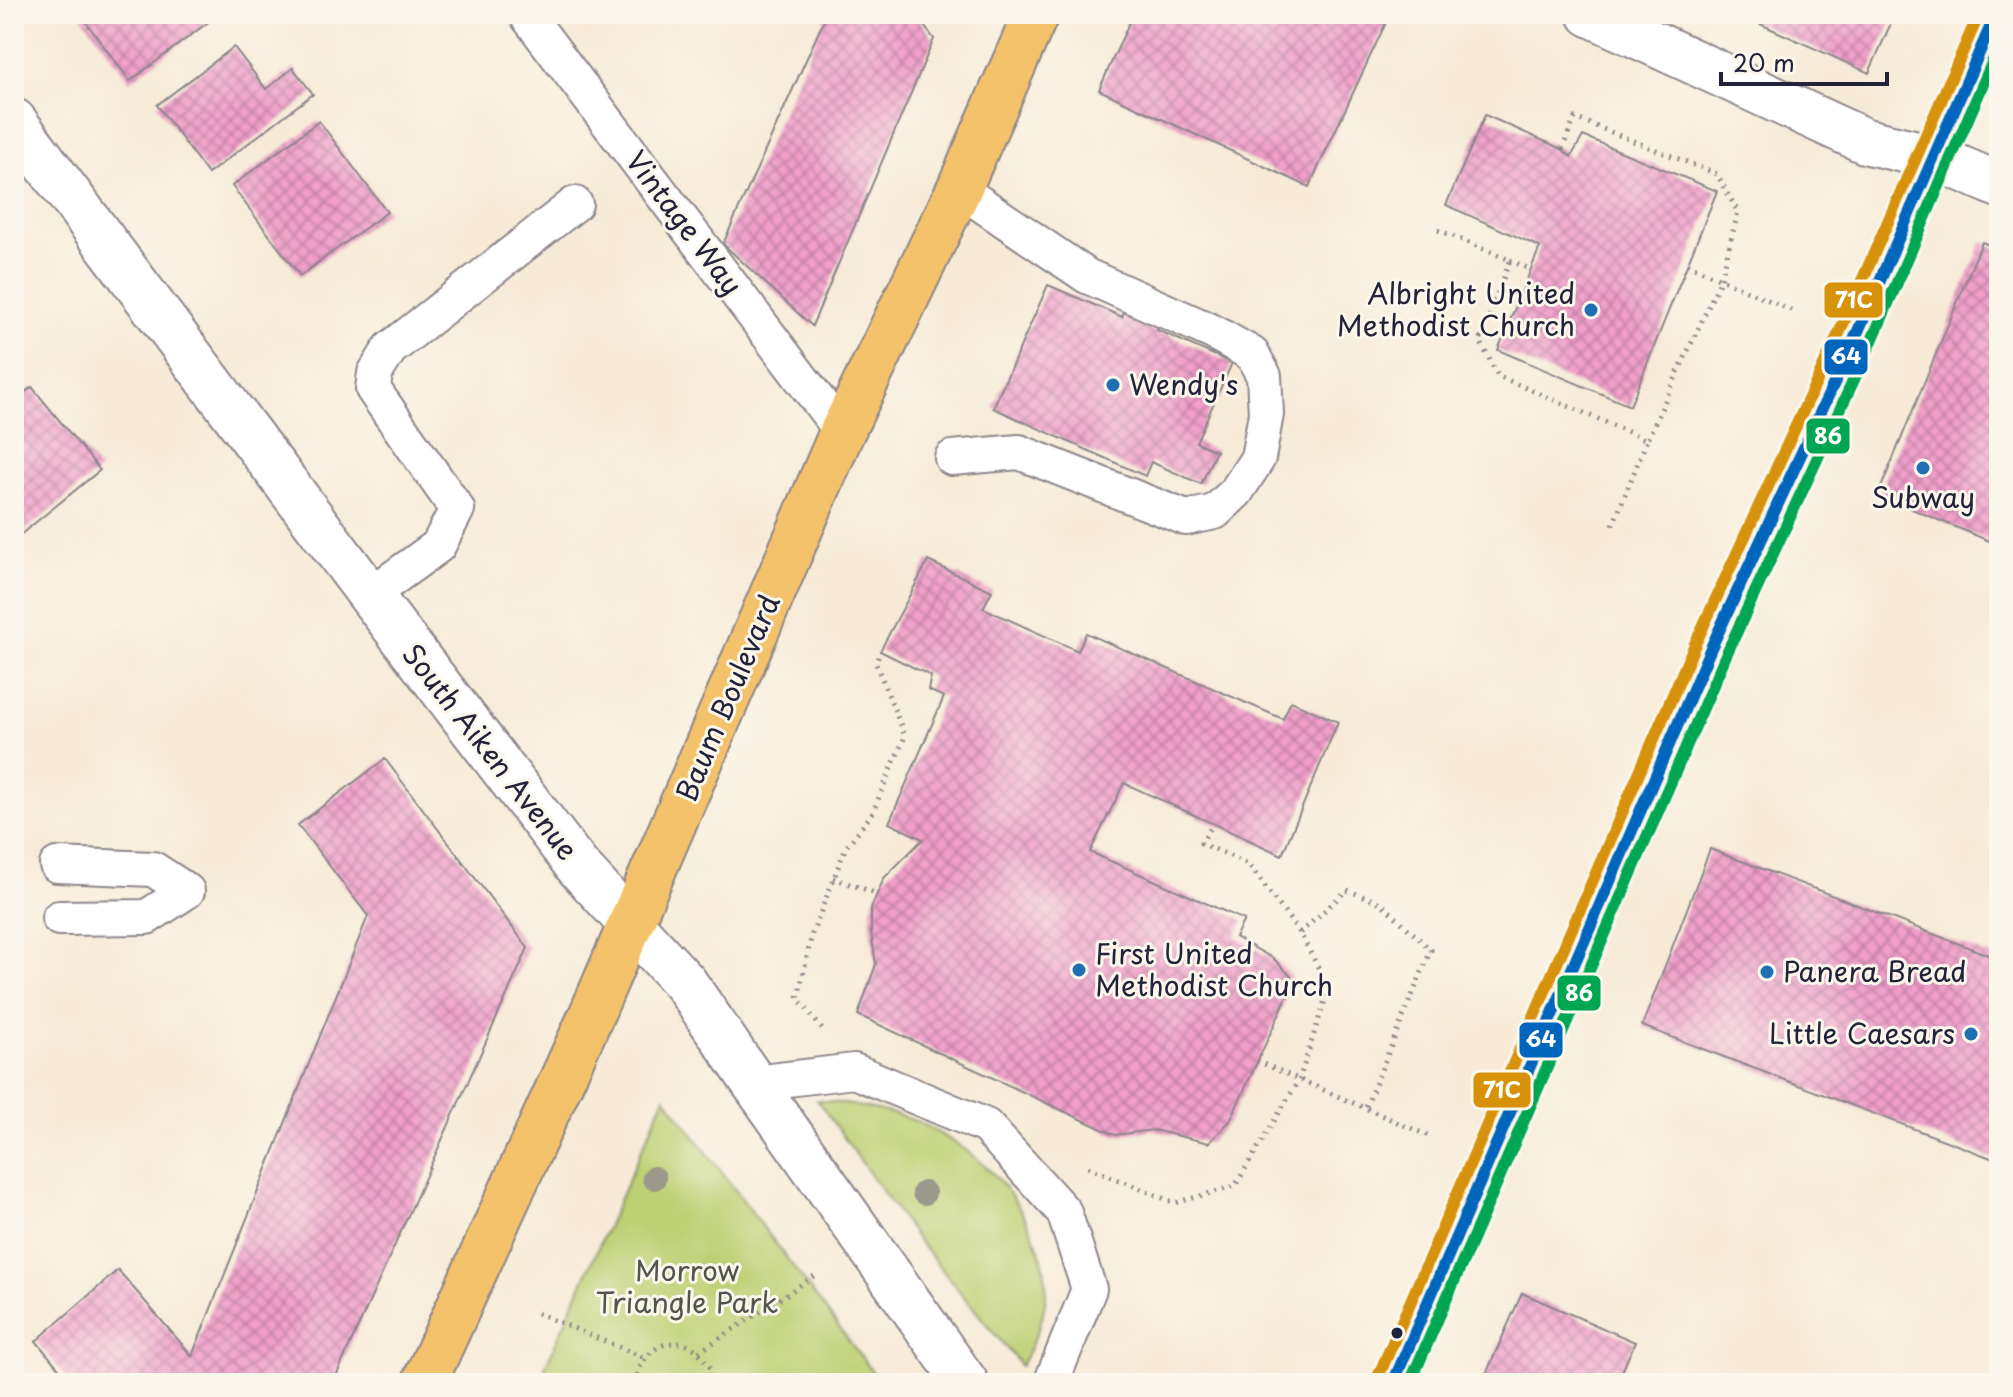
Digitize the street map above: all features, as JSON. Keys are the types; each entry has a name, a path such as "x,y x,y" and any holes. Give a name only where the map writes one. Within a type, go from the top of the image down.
{"main road":[{"name":"Baum Boulevard","path":"424,1383 590,1018 842,432 959,189 1036,14"},
{"path":"1393,1383 1710,650 1855,338 1996,14"}],"street":[{"path":"1590,14 1865,141 1934,157 1999,185"},
{"name":"South Aiken Avenue","path":"14,121 578,867 685,983 966,1383"}],"lane":[{"name":"Vintage Way","path":"526,14 842,432"},
{"path":"952,458 1019,452 1186,518 1215,512 1236,492 1258,458 1266,414 1264,376 1252,354 1213,332 1087,276 959,189"},
{"path":"370,595 438,546 457,509 373,389 375,373 390,349 575,204"},
{"path":"57,865 153,869 187,891 147,917 59,918"},
{"path":"754,1083 854,1071 986,1126 1064,1212 1089,1289 1051,1383"}],"path":[{"path":"1562,149 1575,118 1717,174 1738,212 1721,279 1647,440 1613,525"},
{"path":"1438,230 1531,270"},
{"path":"1510,260 1480,341 1498,376 1647,440"},
{"path":"1687,264 1795,312"},
{"path":"854,1071 798,998 812,934 833,878 846,847 872,814 905,736 876,664 880,651"},
{"path":"1088,1167 1175,1203 1235,1186 1299,1080 1329,988 1300,933 1248,864 1201,843 1213,824"},
{"path":"833,878 878,894"},
{"path":"1300,933 1347,890 1381,903 1431,950 1365,1109"},
{"path":"1257,1061 1429,1136"},
{"path":"699,1352 819,1273"},
{"path":"537,1313 645,1358"},
{"path":"637,1383 645,1358 659,1345 683,1344 699,1352 711,1369 708,1383"}],"green space":[{"name":"Morrow Triangle Park","path":"665,1097 881,1383 538,1383"},
{"path":"817,1100 878,1110 920,1123 972,1155 1004,1186 1037,1243 1046,1284 1041,1319 1021,1366 919,1242"}],"building":[{"path":"86,14 219,14 130,81 82,17"},
{"path":"820,14 915,14 934,39 812,326 723,244 824,20"},
{"path":"1133,14 1390,14 1309,187 1099,90"},
{"path":"1738,14 1895,14 1869,73"},
{"path":"234,47 266,89 293,68 313,94 208,174 157,105"},
{"name":"Albright United Methodist Church","path":"1485,115 1562,149 1571,157 1583,136 1717,191 1630,406 1498,350 1540,247 1446,205"},
{"path":"319,121 387,212 300,276 232,186"},
{"path":"1982,242 1999,249 1999,545 1878,495"},
{"name":"Wendy's","path":"1048,285 1122,317 1126,307 1160,323 1157,330 1232,363 1196,442 1216,451 1201,484 1151,462 1145,476 993,408"},
{"path":"32,387 100,470 14,540 14,401"},
{"path":"928,561 992,591 983,608 1078,651 1086,633 1283,719 1291,701 1338,722 1282,855 1124,783 1090,852 1244,920 1235,937 1274,959 1291,976 1287,997 1230,1121 1209,1143 1153,1130 1115,1135 858,1015 876,964 871,908 884,878 923,839 889,823 944,697 928,690 931,676 880,651"},
{"path":"385,759 528,948 333,1383 71,1383 36,1341 118,1270 192,1356 368,916 298,825"},
{"path":"1710,849 1999,959 1999,1161 1642,1026"},
{"path":"1522,1293 1635,1342 1617,1383 1482,1383"}],"transit line":[{"name":"71C","path":"1378,1377 1695,644 1840,331 1979,14"},
{"name":"64","path":"1393,1383 1710,650 1855,338 1996,14"},
{"name":"86","path":"1410,1383 1725,657 1870,345 1999,47"}],"place":[{"name":"Albright United Methodist Church","path":"1591,310"},
{"name":"Wendy's","path":"1113,385"},
{"name":"Subway","path":"1923,468"},
{"name":"First United Methodist Church","path":"1079,970"},
{"name":"Panera Bread","path":"1767,972"},
{"name":"Little Caesars","path":"1971,1034"}]}
